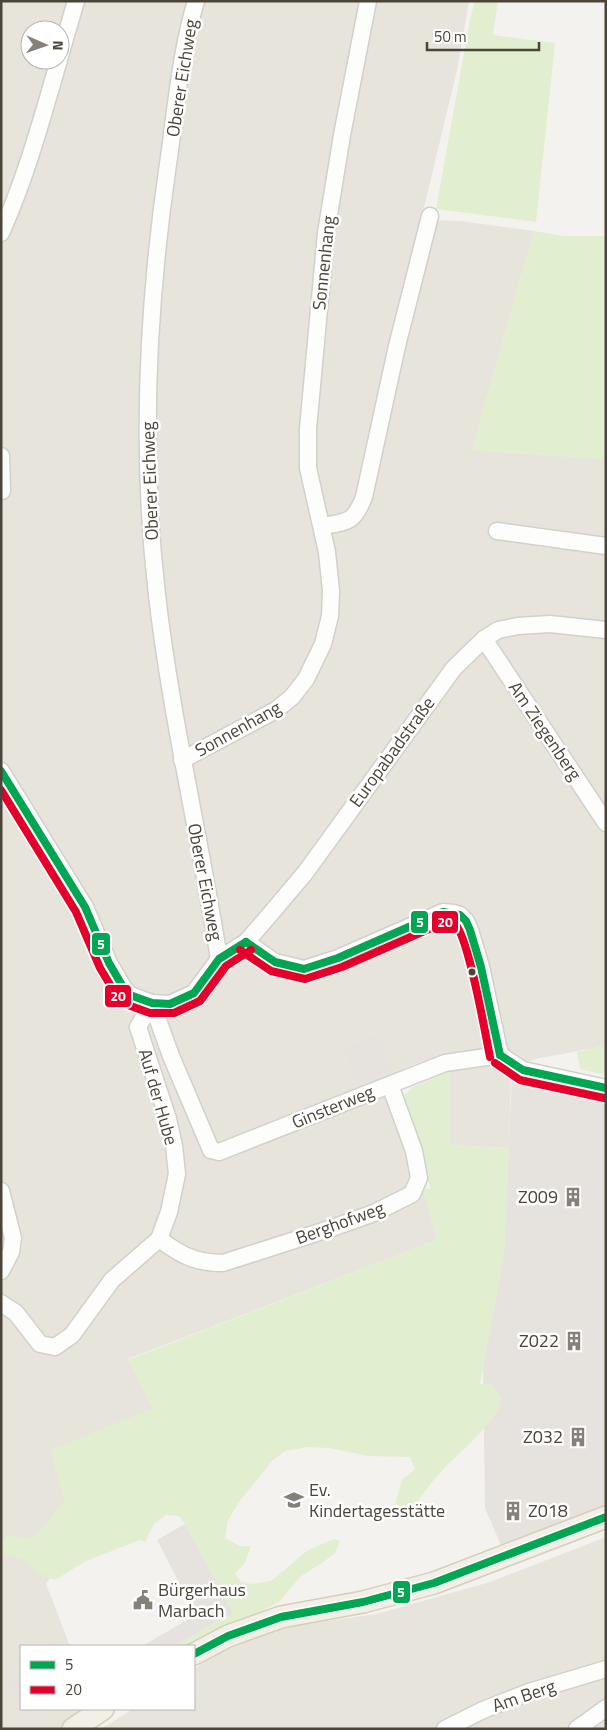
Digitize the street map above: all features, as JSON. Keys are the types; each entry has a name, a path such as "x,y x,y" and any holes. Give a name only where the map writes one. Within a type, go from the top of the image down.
{"main road":[{"path":"195,1653 228,1636 280,1617 363,1602 434,1584 606,1517"},
{"path":"73,1729 102,1710"}],"street":[{"path":"70,22 76,1"},
{"name":"Oberer Eichweg","path":"196,1 188,28 178,84 150,315 148,458 152,540 164,650 182,760 219,959"},
{"name":"Sonnenhang","path":"182,760 273,713 292,697 306,679 323,644 330,616 331,591 327,552 308,468 308,428 326,233 342,135 368,1"},
{"path":"1,233 11,211 33,147 56,70"},
{"path":"322,526 341,523 354,517 364,498 397,346 430,216"},
{"path":"1,456 2,491"},
{"path":"497,531 606,546"},
{"name":"Europabadstraße","path":"219,959 246,942 304,872 454,668 484,639 498,630 518,626 550,624 606,630"},
{"name":"Am Ziegenberg","path":"484,639 606,823"},
{"path":"1,771 85,907 109,963 130,995 152,1004 170,1004 194,993 219,959"},
{"path":"246,942 275,962 304,969 338,958 443,912 453,913 466,921 474,942 500,1055 523,1070 606,1088"},
{"name":"Ginsterweg","path":"152,1004 171,1056 211,1150 219,1152 445,1063 500,1055"},
{"name":"Auf der Hube","path":"1,1303 16,1313 40,1344 54,1347 72,1335 112,1280 159,1239 169,1212 176,1174 174,1146 168,1120 138,1027 152,1004"},
{"name":"Berghofweg","path":"159,1239 180,1254 205,1263 223,1263 329,1230 374,1213 412,1194 419,1178 414,1151 390,1085"},
{"path":"1,1191 13,1238 11,1252 1,1271"},
{"name":"Am Berg","path":"445,1729 483,1710 529,1692 606,1669"},
{"path":"577,1729 606,1708"}],"shaded area":[{"path":"1,1 469,1 457,70 421,220 460,221 534,231 472,450 606,459 606,1046 535,1059 511,1070 509,1148 449,1145 450,1071 447,1053 412,1065 382,1079 423,1188 437,1240 128,1359 153,1408 46,1584 70,1645 20,1645 20,1710 80,1710 78,1715 61,1729 1,1729"},
{"path":"378,1035 391,1071 357,1083 344,1048"},
{"path":"512,1075 606,1102 606,1506 501,1545 485,1508 483,1367 504,1254"},
{"path":"185,1524 233,1613 176,1645 144,1645 196,1615 157,1540"},
{"path":"606,1537 606,1729 101,1729 131,1710 195,1710 195,1668 222,1651 267,1633 298,1625 377,1614 490,1582"},
{"path":"20,1673 20,1698 8,1682"}],"green space":[{"path":"475,1 498,1 493,35 555,43 536,222 436,209"},
{"path":"534,231 563,236 606,236 606,459 472,450"},
{"path":"606,1046 606,1075 580,1069 577,1052"},
{"path":"450,1071 450,1145 509,1148 504,1254 480,1384 492,1385 499,1394 501,1401 499,1408 485,1427 438,1475 413,1507 395,1505 402,1480 415,1469 410,1457 368,1456 329,1448 308,1447 285,1451 273,1460 239,1502 228,1520 225,1538 240,1546 251,1546 245,1563 235,1573 241,1582 253,1584 271,1581 308,1550 334,1539 340,1541 335,1553 301,1576 279,1602 195,1645 176,1645 233,1613 179,1516 166,1515 154,1524 145,1542 140,1540 86,1561 55,1580 36,1572 26,1561 1,1552 1,1544 8,1535 32,1539 47,1524 59,1505 65,1503 50,1450 153,1408 128,1360 437,1240 423,1188 431,1189 408,1118 404,1095 413,1087"}],"transit line":[{"name":"5","path":"1,771 85,907 109,963 130,995 152,1003 170,1004 194,993 219,959 246,942"},
{"name":"20","path":"1,790 76,912 100,968 115,993 125,1004 150,1013 174,1013 200,1001 226,966 251,950"},
{"name":"5","path":"246,942 275,962 304,969 338,958 443,912 460,915 466,921 470,930 481,967 500,1055"},
{"name":"20","path":"240,950 271,971 305,979 342,967 445,922 455,924 466,947 490,1057"},
{"name":"5","path":"500,1055 523,1070 606,1088"},
{"name":"20","path":"495,1063 520,1080 604,1098"},
{"name":"5","path":"195,1653 228,1636 281,1617 363,1602 434,1583 606,1517"}],"place":[{"name":"Z009","path":"573,1197"},
{"name":"Z022","path":"574,1341"},
{"name":"Z032","path":"578,1437"},
{"name":"Ev. Kindertagesstätte","path":"294,1500"},
{"name":"Z018","path":"513,1511"},
{"name":"Bürgerhaus Marbach","path":"143,1600"}]}
